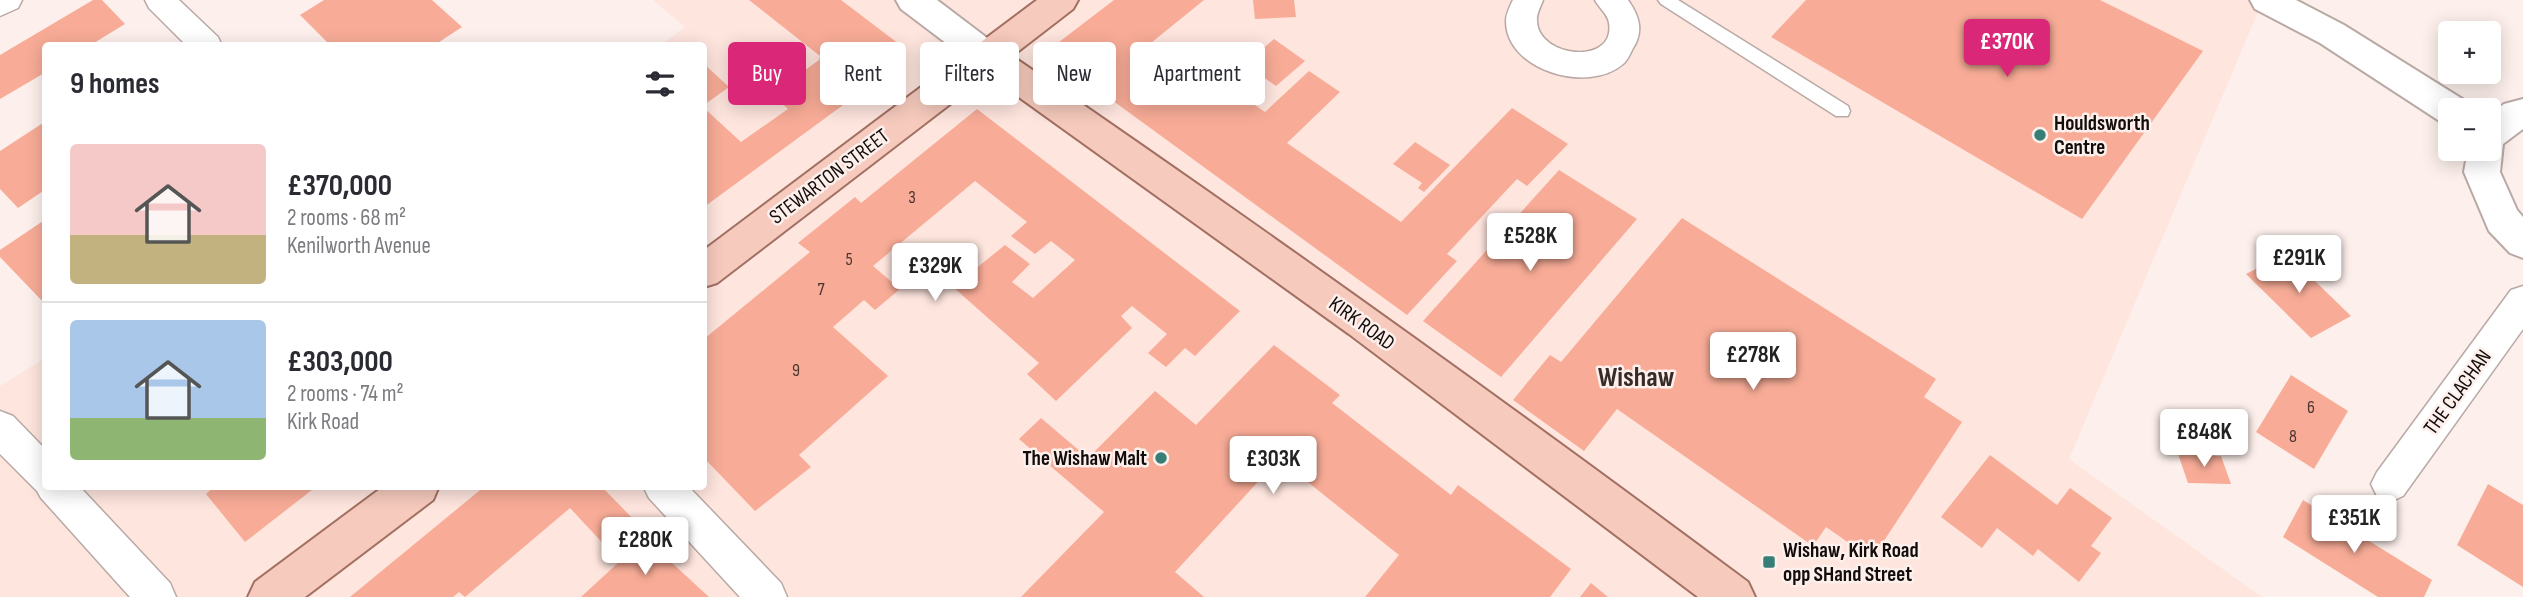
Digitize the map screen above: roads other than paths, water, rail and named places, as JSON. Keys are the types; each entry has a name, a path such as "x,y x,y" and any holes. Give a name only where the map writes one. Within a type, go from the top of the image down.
{"main road":[{"path":"913,0 968,42"},
{"name":"STEWARTON STREET","path":"1006,42 1061,0"},
{"path":"2267,0 2332,34 2438,102"},
{"name":"KIRK ROAD","path":"1019,78 1130,155 1484,411 1733,597"},
{"name":"STEWARTON STREET","path":"707,269 923,105"},
{"path":"2501,127 2517,114 2523,113"},
{"path":"2484,161 2482,172 2502,220 2523,242"},
{"path":"270,597 413,490"}],"street":[{"path":"0,4 7,0"},
{"path":"160,0 203,42"},
{"path":"1528,0 1520,19 1522,32 1530,44 1558,62 1574,65 1605,59 1622,43 1626,32 1617,10 1648,0"},
{"name":"THE CLACHAN","path":"2390,484 2523,301"},
{"path":"0,428 42,473"},
{"path":"58,490 156,597"},
{"path":"666,490 767,597"}],"lane":[{"path":"1666,0 1842,111"}],"place":[{"name":"Houldsworth Centre","path":"2040,135"},
{"name":"The Wishaw Malt","path":"1161,458"},
{"name":"Wishaw, Kirk Road opp SHand Street","path":"1769,562"}],"district":[{"name":"Wishaw","path":"1636,376"}]}
